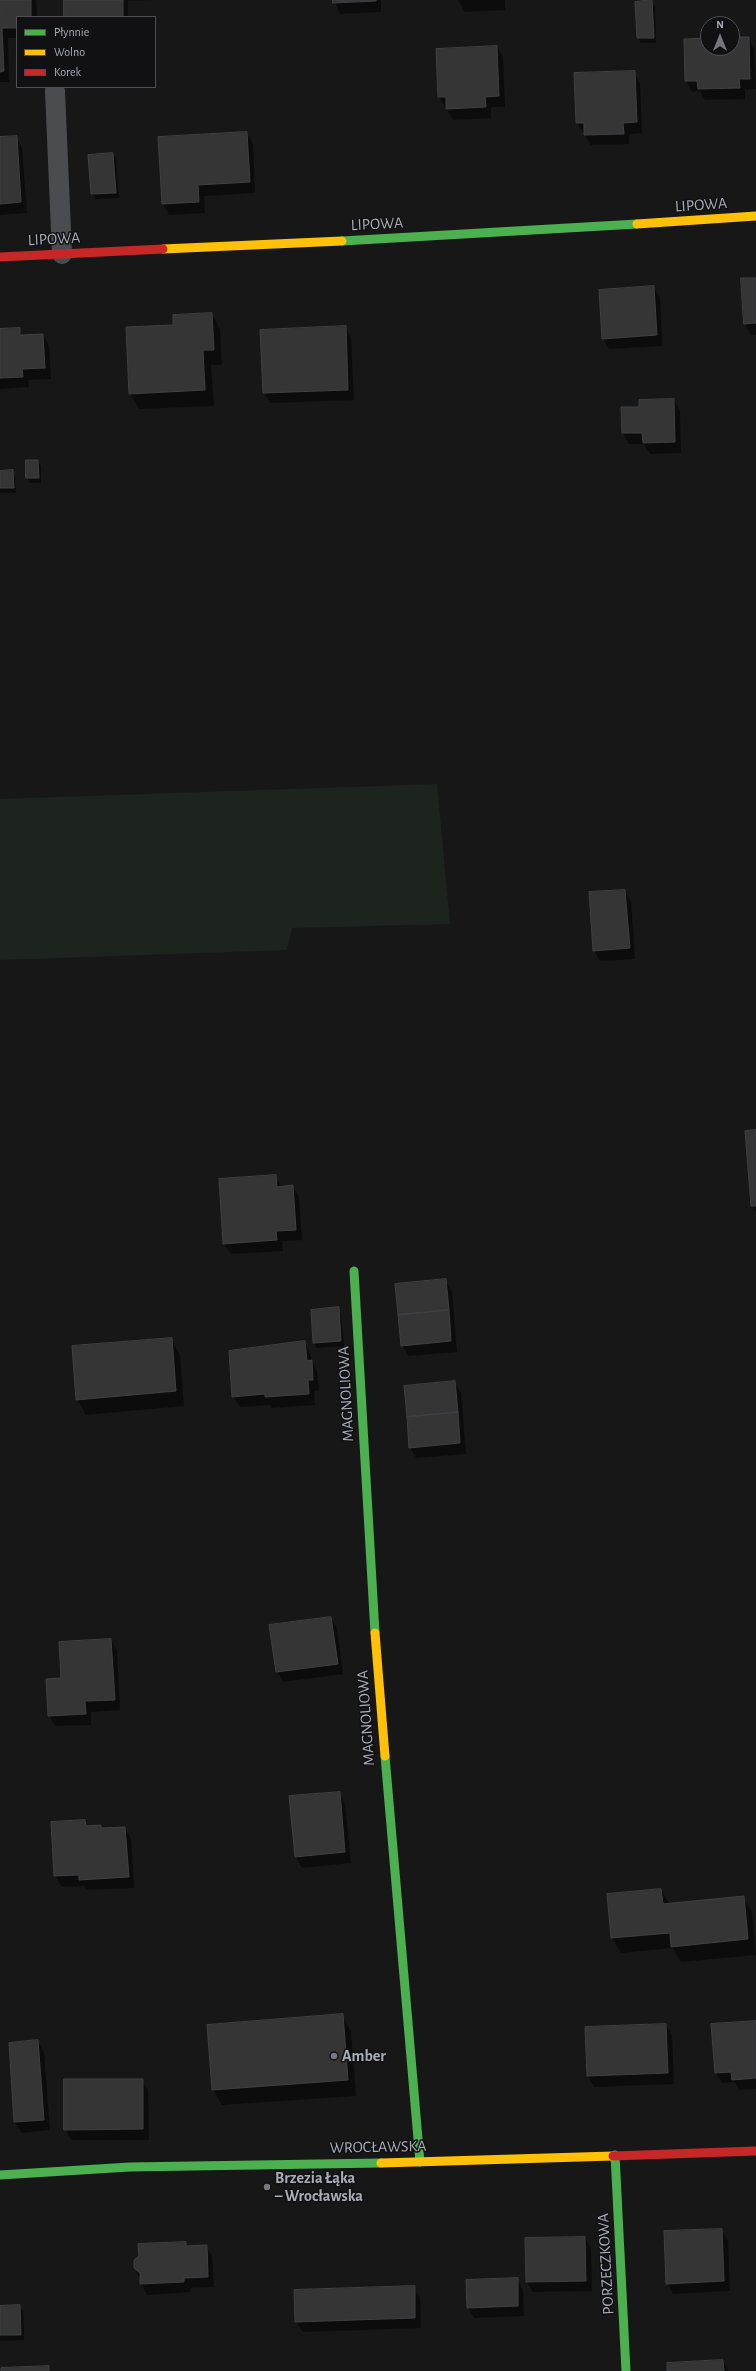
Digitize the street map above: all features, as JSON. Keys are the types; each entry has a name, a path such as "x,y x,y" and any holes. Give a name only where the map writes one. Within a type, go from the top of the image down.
{"street":[{"name":"LIPOWA","path":"0,257 503,233 756,216"},
{"name":"MAGNOLIOWA","path":"354,1271 376,1656 420,2162"},
{"name":"WROCŁAWSKA","path":"0,2175 130,2167 420,2162 756,2151"},
{"name":"PORZECZKOWA","path":"615,2155 626,2371"}],"lane":[{"path":"55,91 62,254"}],"shaded area":[{"path":"437,784 450,924 292,928 287,950 0,960 0,799"}],"building":[{"path":"0,0 31,0 31,16 16,16 16,28 2,28 4,71 0,72"},
{"path":"64,0 123,0 123,16 64,16"},
{"path":"333,0 376,0 376,1 333,3"},
{"path":"652,0 654,38 637,38 635,2"},
{"path":"740,37 749,37 750,79 739,79 740,88 698,89 697,81 685,81 684,39 700,38 700,56 740,56"},
{"path":"497,46 499,96 485,97 486,107 446,109 446,97 438,97 436,49"},
{"path":"635,71 637,122 623,123 624,134 584,135 584,123 576,123 574,73"},
{"path":"247,132 250,182 198,185 199,202 162,204 158,137"},
{"path":"17,136 21,202 0,204 0,137"},
{"path":"113,153 116,193 91,194 88,155"},
{"path":"741,278 756,278 756,323 744,324"},
{"path":"654,286 657,335 602,339 599,290"},
{"path":"212,313 214,350 203,350 205,390 129,394 126,327 173,325 173,315"},
{"path":"346,326 348,390 263,393 260,330"},
{"path":"20,328 20,335 43,334 45,368 22,369 23,377 0,378 0,329"},
{"path":"674,399 675,442 643,443 642,433 622,433 621,407 639,407 639,400"},
{"path":"26,460 38,460 39,478 26,478"},
{"path":"13,470 14,488 0,488 0,471"},
{"path":"625,890 630,948 593,951 589,892"},
{"path":"756,1130 756,1206 751,1206 745,1131"},
{"path":"276,1175 277,1187 293,1185 296,1230 276,1231 277,1240 223,1244 219,1179"},
{"path":"446,1279 449,1310 398,1315 395,1284"},
{"path":"339,1307 341,1341 313,1343 311,1310"},
{"path":"449,1310 451,1341 401,1346 398,1315"},
{"path":"172,1338 176,1391 76,1400 72,1346"},
{"path":"305,1341 307,1361 312,1360 313,1380 308,1380 309,1394 265,1397 265,1394 232,1397 229,1351"},
{"path":"455,1381 458,1412 407,1417 404,1386"},
{"path":"458,1412 460,1443 409,1448 407,1417"},
{"path":"331,1617 338,1664 276,1672 269,1625"},
{"path":"111,1639 115,1700 85,1701 86,1714 48,1716 46,1679 61,1678 59,1642"},
{"path":"340,1792 345,1852 295,1857 289,1796"},
{"path":"85,1820 86,1826 101,1825 101,1828 125,1827 129,1877 79,1880 79,1875 54,1876 51,1822"},
{"path":"661,1889 663,1904 744,1896 748,1939 671,1947 670,1933 611,1938 607,1894"},
{"path":"343,2014 348,2080 212,2090 207,2025"},
{"path":"756,2021 756,2078 732,2080 731,2072 715,2073 711,2024"},
{"path":"666,2024 668,2073 587,2076 585,2027"},
{"path":"38,2040 44,2120 14,2122 9,2043"},
{"path":"64,2079 143,2079 143,2129 64,2130"},
{"path":"722,2229 724,2281 666,2284 664,2231"},
{"path":"585,2237 586,2281 526,2282 525,2238"},
{"path":"186,2242 186,2246 207,2245 208,2277 184,2278 184,2282 140,2284 140,2273 134,2268 134,2260 139,2256 138,2244"},
{"path":"518,2278 518,2306 467,2308 466,2280"},
{"path":"415,2286 415,2318 295,2322 294,2290"},
{"path":"20,2305 21,2335 0,2335 0,2306"},
{"path":"723,2360 724,2371 667,2371 667,2363"},
{"path":"49,2366 49,2371 1,2371 1,2368"}],"traffic: fast":[{"path":"342,241 637,224"},
{"path":"354,1271 375,1633"},
{"path":"385,1756 420,2162"},
{"path":"615,2155 626,2371"},
{"path":"0,2175 130,2167 381,2163"}],"traffic: slow":[{"path":"637,224 756,216"},
{"path":"163,249 342,241"},
{"path":"375,1633 385,1756"},
{"path":"381,2163 613,2156"}],"traffic: jam":[{"path":"0,257 163,249"},
{"path":"613,2156 756,2151"}],"place":[{"name":"Amber","path":"334,2056"},
{"name":"Brzezia Łąka – Wrocławska","path":"267,2187"}]}
